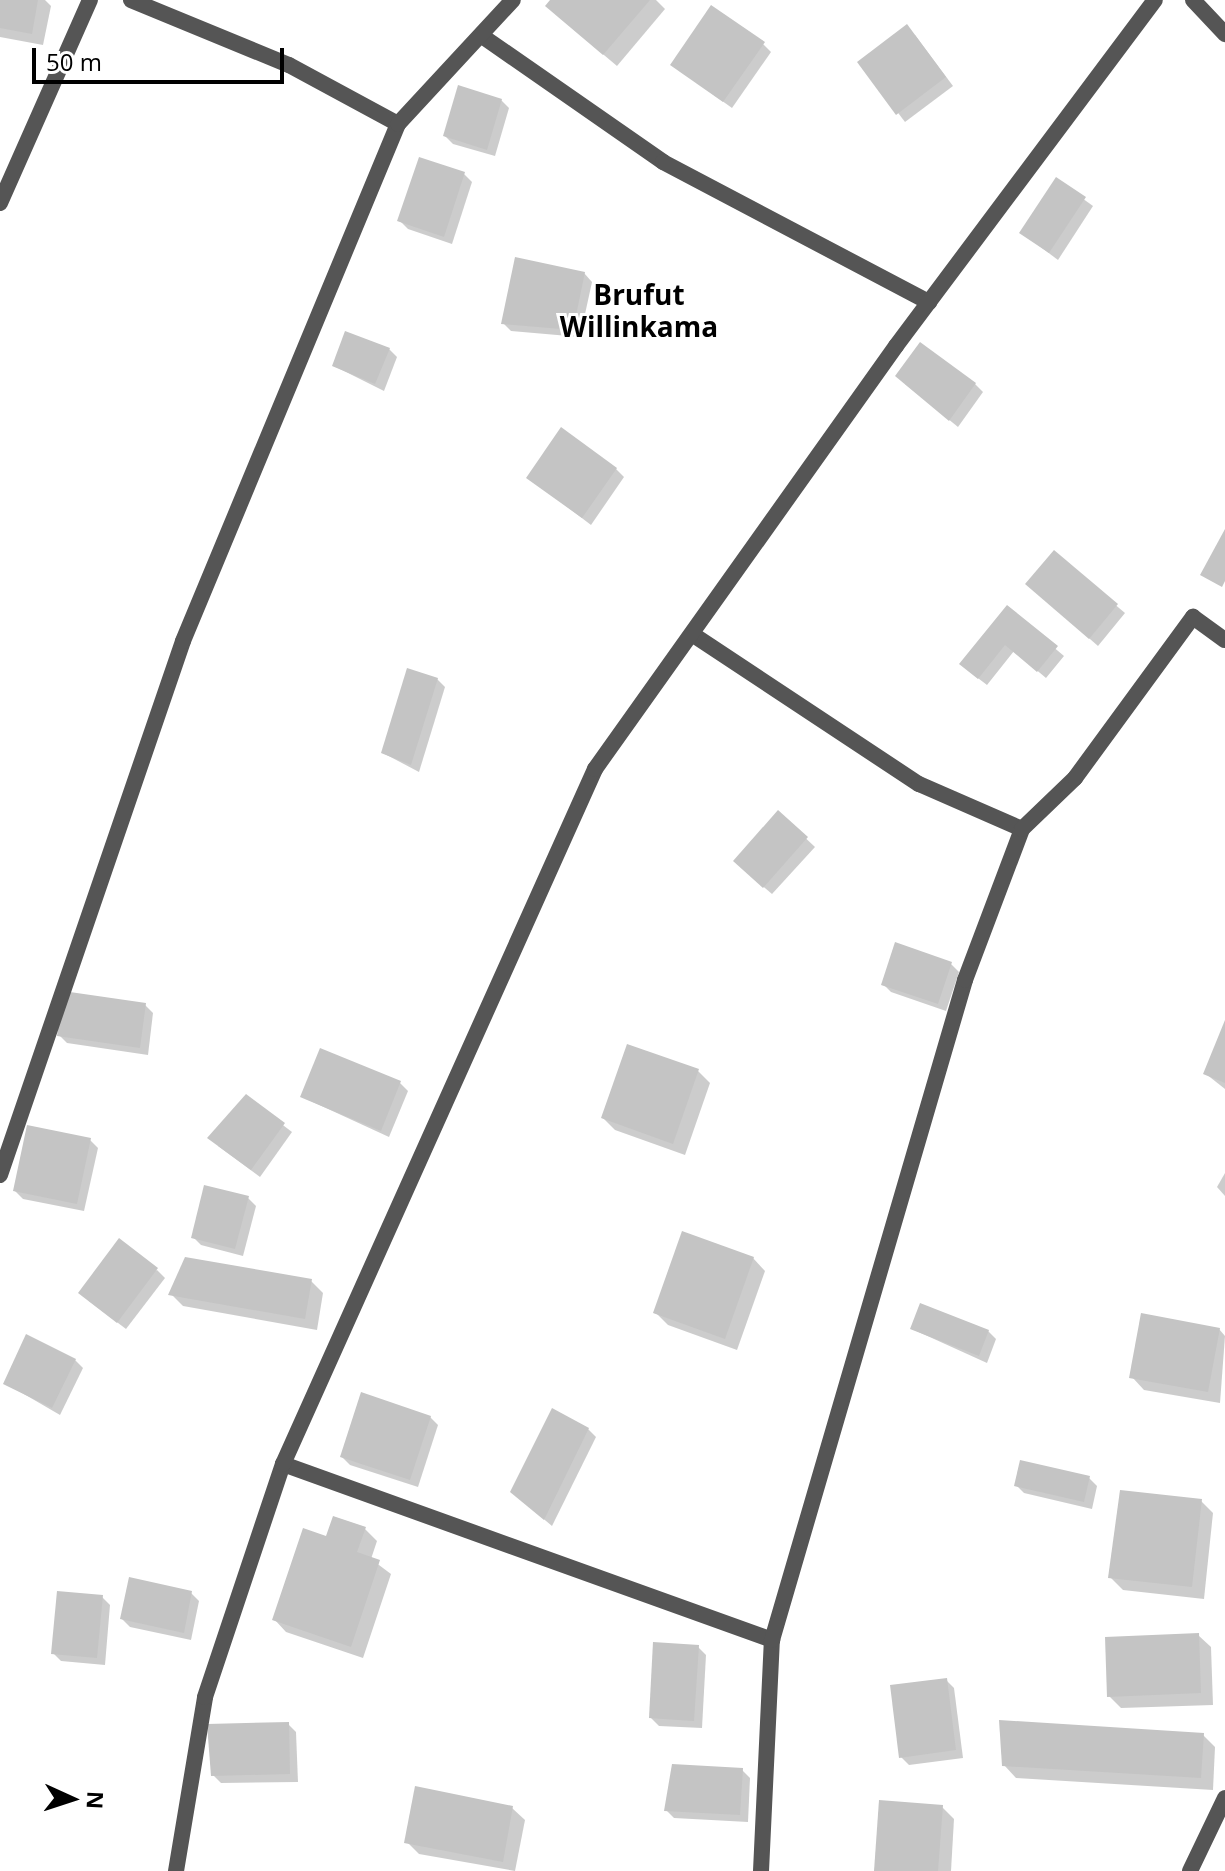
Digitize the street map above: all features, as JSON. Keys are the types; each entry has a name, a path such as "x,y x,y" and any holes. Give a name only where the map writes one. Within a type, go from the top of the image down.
{"street":[{"path":"0,203 90,0"},
{"path":"131,0 289,65 398,124"},
{"path":"0,1175 183,641 398,124 513,0"},
{"path":"176,1871 205,1697 283,1464 595,769 929,302 1155,0"},
{"path":"1193,0 1225,34"},
{"path":"482,36 663,162 929,302"},
{"path":"761,1871 772,1640 965,980 1022,829 1075,778 1193,617 1225,640"},
{"path":"692,634 919,784 1022,829"},
{"path":"283,1464 772,1640"},
{"path":"1190,1871 1225,1798"}],"building":[{"path":"0,0 38,0 32,34 0,28"},
{"path":"550,0 650,0 603,55 545,6"},
{"path":"711,5 765,42 723,102 670,65"},
{"path":"907,24 946,77 896,115 857,62"},
{"path":"458,85 502,99 487,150 443,136"},
{"path":"419,157 465,172 444,237 397,221"},
{"path":"1056,177 1086,197 1049,253 1019,233"},
{"path":"515,257 585,272 573,330 501,324"},
{"path":"345,331 390,348 375,384 332,366"},
{"path":"920,342 976,383 949,421 895,376"},
{"path":"561,427 617,468 582,518 526,478"},
{"path":"1225,529 1225,581 1222,587 1200,575"},
{"path":"1054,550 1118,604 1089,639 1025,584"},
{"path":"1007,605 1058,646 1037,672 1005,645 978,679 959,664"},
{"path":"407,668 438,678 411,765 381,753"},
{"path":"778,810 808,837 763,888 733,861"},
{"path":"895,942 952,962 938,1004 881,985"},
{"path":"63,991 146,1003 140,1048 57,1036"},
{"path":"1225,1020 1225,1083 1203,1074"},
{"path":"627,1044 699,1069 673,1144 601,1118"},
{"path":"320,1048 401,1081 381,1131 300,1097"},
{"path":"246,1094 285,1123 251,1170 207,1138"},
{"path":"27,1125 91,1138 77,1204 13,1191"},
{"path":"204,1185 249,1196 235,1249 191,1238"},
{"path":"682,1231 754,1257 725,1339 653,1313"},
{"path":"119,1238 158,1268 117,1323 78,1293"},
{"path":"185,1257 312,1279 305,1319 168,1295"},
{"path":"920,1303 989,1330 979,1356 910,1329"},
{"path":"1141,1313 1220,1328 1208,1392 1129,1378"},
{"path":"26,1334 76,1359 52,1408 3,1384"},
{"path":"361,1392 431,1416 410,1480 340,1457"},
{"path":"552,1408 589,1428 544,1520 510,1492"},
{"path":"1020,1460 1090,1476 1084,1502 1014,1486"},
{"path":"1120,1490 1202,1499 1192,1587 1108,1578"},
{"path":"333,1516 366,1527 357,1552 380,1560 351,1647 272,1620 303,1528 326,1536"},
{"path":"129,1577 192,1591 184,1633 120,1619"},
{"path":"57,1591 103,1595 97,1658 51,1654"},
{"path":"1199,1633 1201,1693 1107,1697 1105,1637"},
{"path":"653,1642 699,1645 694,1721 649,1718"},
{"path":"947,1678 956,1750 899,1758 890,1685"},
{"path":"999,1720 1204,1733 1201,1778 1002,1766"},
{"path":"289,1722 290,1774 211,1776 207,1724"},
{"path":"672,1764 743,1768 740,1815 664,1811"},
{"path":"415,1786 513,1806 503,1862 404,1843"},
{"path":"879,1800 943,1805 938,1871 874,1871"}],"district":[{"name":"Brufut Willinkama","path":"639,310"}]}
